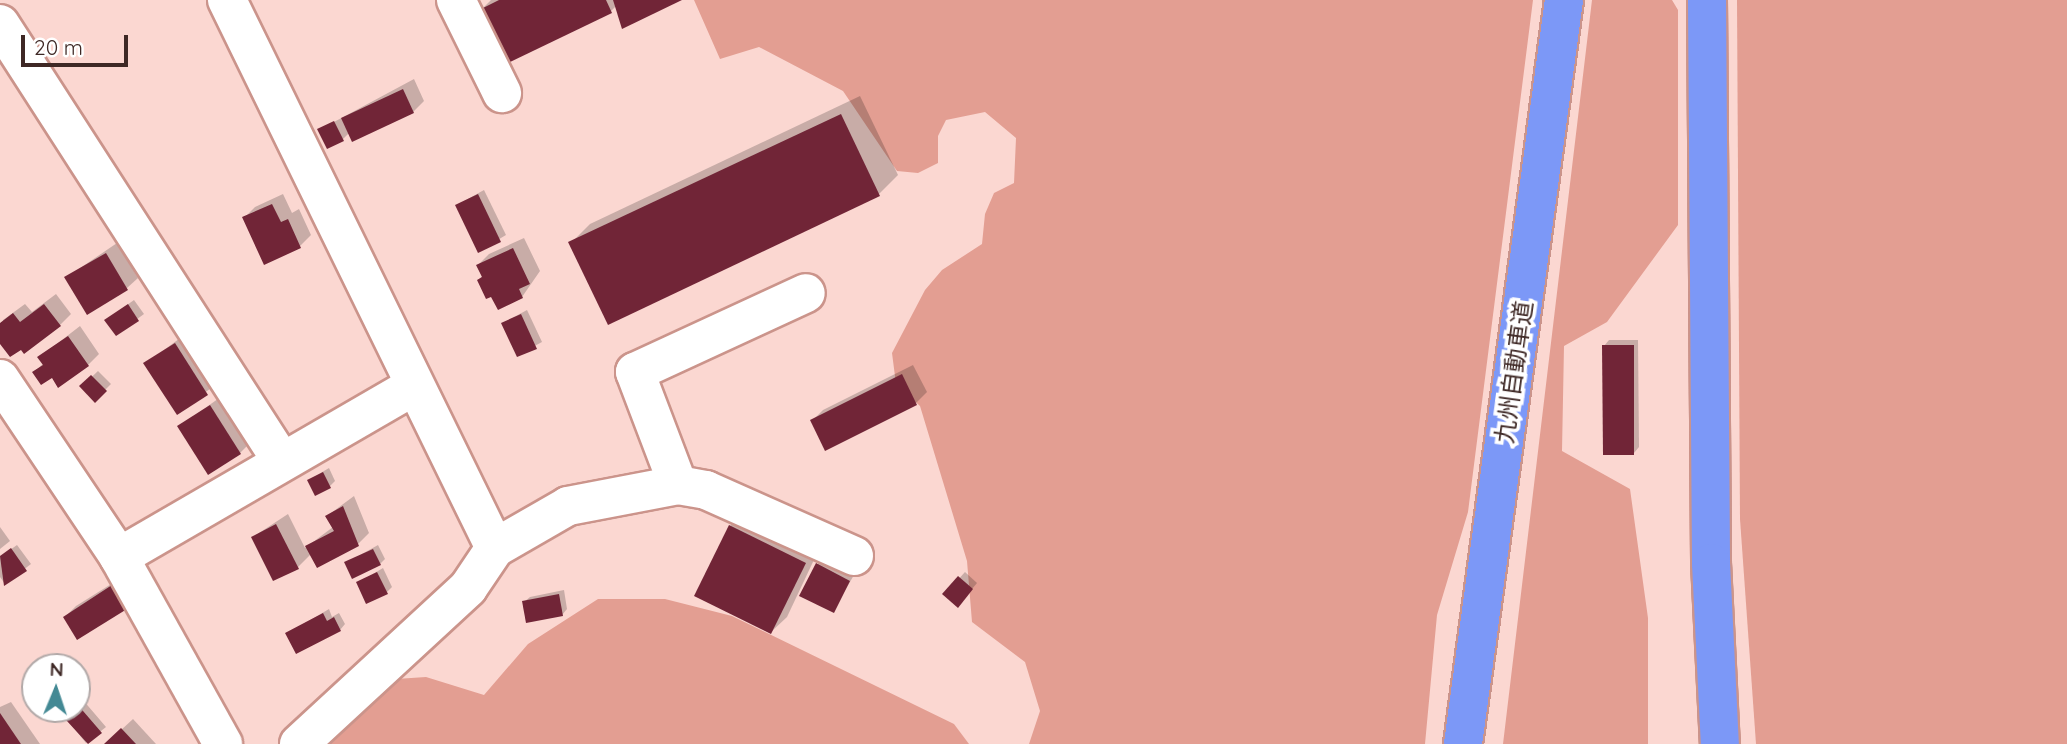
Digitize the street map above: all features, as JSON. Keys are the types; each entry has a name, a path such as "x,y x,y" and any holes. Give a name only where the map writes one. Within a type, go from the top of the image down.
{"highway":[{"name":"九州自動車道","path":"1463,744 1564,0"},
{"path":"1707,0 1711,563 1720,744"}],"street":[{"path":"227,0 495,548"},
{"path":"456,0 502,93"},
{"path":"0,24 281,460"},
{"path":"678,485 635,372 806,293"},
{"path":"0,379 118,557 223,744"},
{"path":"118,557 281,460 414,386"},
{"path":"299,744 468,588 495,548 568,506 678,485 706,490 854,556"}],"shaded area":[{"path":"694,0 1533,0 1468,512 1437,615 1425,744 1029,744 1040,711 1025,662 972,622 967,561 920,406 896,384 892,353 925,290 942,270 982,244 985,214 994,193 1014,183 1016,138 985,112 946,120 938,136 938,163 918,173 897,171 843,91 759,47 720,59"},
{"path":"1592,0 1672,0 1678,10 1678,225 1607,322 1564,346 1562,451 1630,489 1648,618 1648,744 1503,744"},
{"path":"1737,0 2067,0 2067,744 1756,744 1740,519"},
{"path":"598,599 665,599 732,616 954,724 969,744 319,744 381,680 426,677 484,695 528,644"}],"building":[{"path":"499,0 606,0 612,13 506,64 479,10"},
{"path":"613,0 682,0 622,29"},
{"path":"403,89 414,113 352,142 341,118"},
{"path":"841,114 880,196 608,325 568,242"},
{"path":"334,121 344,141 327,149 317,129"},
{"path":"478,194 501,242 478,253 455,205"},
{"path":"272,204 281,222 288,219 301,248 264,265 242,217"},
{"path":"513,248 530,284 519,289 523,298 498,310 491,297 486,299 477,280 482,277 476,265"},
{"path":"106,253 128,290 87,315 64,277"},
{"path":"44,304 61,326 24,354 21,350 10,357 0,344 0,323 13,313 20,322"},
{"path":"128,304 139,321 116,336 104,320"},
{"path":"521,314 537,349 517,357 501,323"},
{"path":"68,336 89,366 58,388 52,378 41,385 32,372 43,365 37,357"},
{"path":"175,343 208,395 177,415 143,363"},
{"path":"1602,345 1634,345 1634,455 1603,455"},
{"path":"902,374 917,405 825,451 810,420"},
{"path":"91,375 107,391 95,403 79,386"},
{"path":"210,405 241,454 208,475 177,426"},
{"path":"323,472 331,488 315,496 307,480"},
{"path":"343,506 359,546 317,568 305,546 334,531 325,516"},
{"path":"276,524 299,569 273,581 251,537"},
{"path":"729,525 806,563 771,634 694,596"},
{"path":"11,548 27,571 4,586 0,556"},
{"path":"373,549 381,565 352,579 344,562"},
{"path":"816,563 850,581 834,613 799,596"},
{"path":"377,572 388,594 366,604 356,582"},
{"path":"958,576 973,589 958,608 942,594"},
{"path":"112,585 127,609 77,640 63,617"},
{"path":"559,594 563,616 526,623 522,601"},
{"path":"323,613 327,621 334,617 341,631 296,654 285,633"},
{"path":"0,713 21,744 0,744"},
{"path":"91,720 102,733 88,744 69,723 91,723"},
{"path":"121,728 136,744 104,744"}]}
